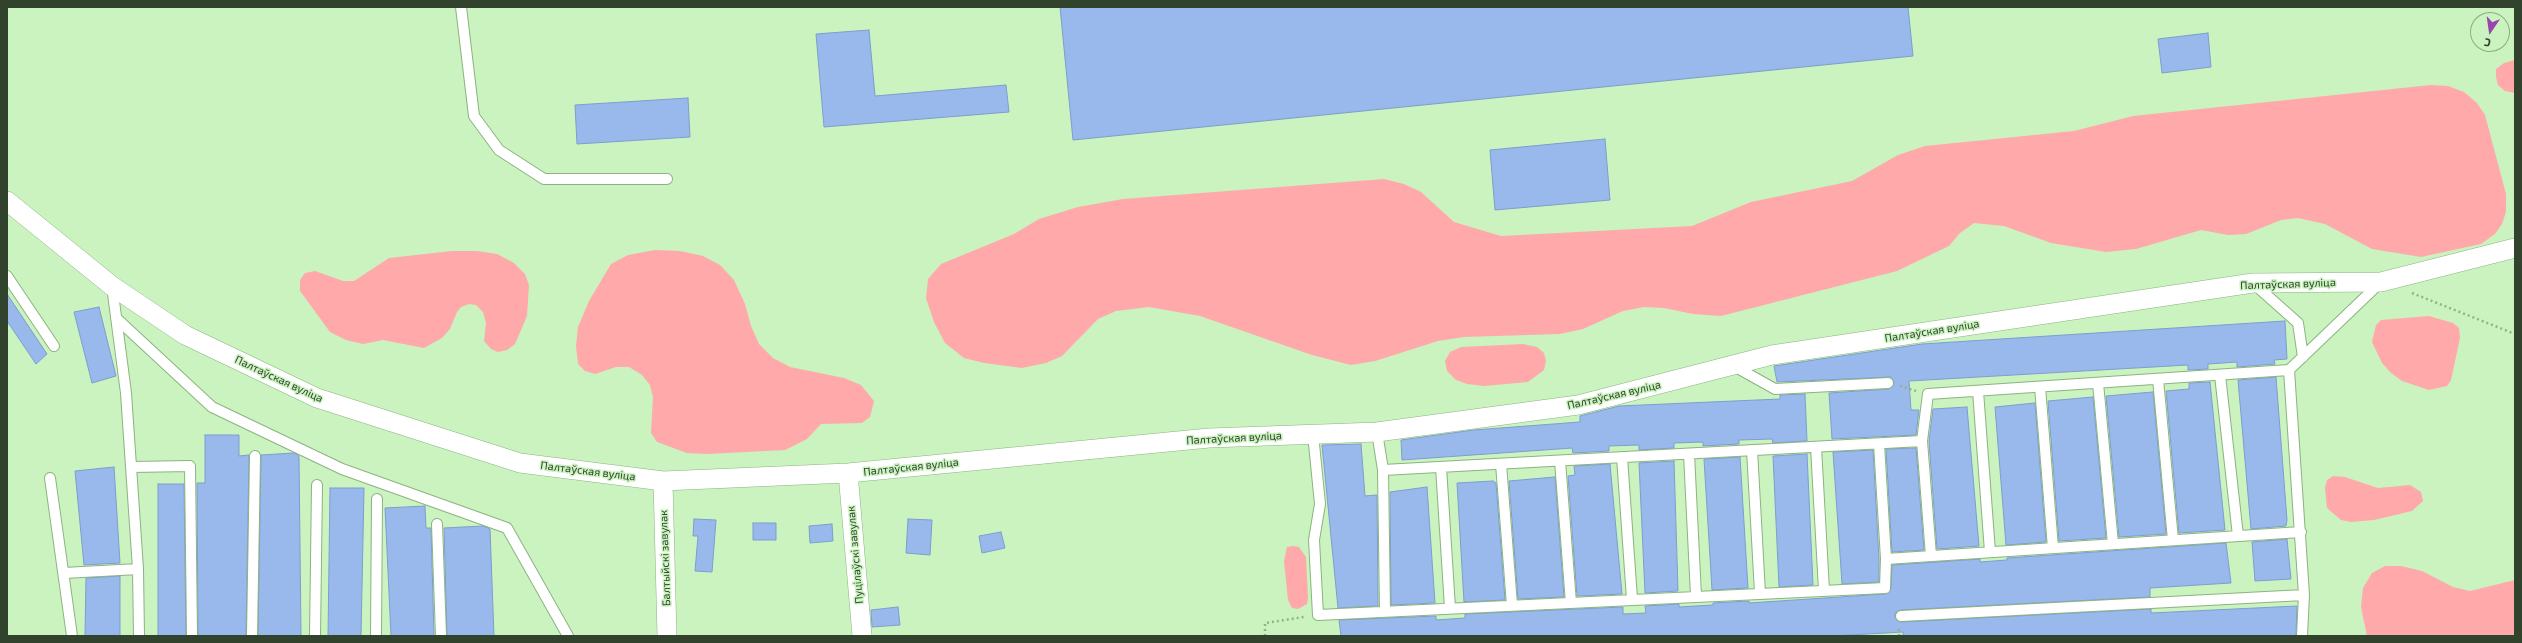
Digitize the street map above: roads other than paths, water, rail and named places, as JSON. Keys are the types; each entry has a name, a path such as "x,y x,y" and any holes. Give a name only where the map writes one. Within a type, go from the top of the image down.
{"street":[{"name":"Палтаўская вуліца","path":"7,201 112,286 185,335 317,398 520,463 663,481 848,473 1209,438 1377,432 1578,405 1772,355 2253,283 2381,282 2515,248"},
{"name":"Пуцілаўскі завулак","path":"848,473 862,636"},
{"name":"Балтыйскі завулак","path":"663,481 667,636"}],"lane":[{"path":"461,7 474,116 499,150 544,179 667,179"},
{"path":"7,276 54,346"},
{"path":"1931,556 1922,441 1928,394 2289,370 2381,282"},
{"path":"2253,283 2298,323 2303,357"},
{"path":"112,286 126,393 138,569 139,636"},
{"path":"116,318 212,407 342,469 507,528 568,636"},
{"path":"1732,366 1775,389 1888,382"},
{"path":"2289,370 2304,595 2302,636"},
{"path":"2220,375 2238,536"},
{"path":"2158,379 2173,540"},
{"path":"2098,383 2112,544"},
{"path":"2040,387 2053,548"},
{"path":"1978,391 1990,552"},
{"path":"1377,432 1383,470 1385,611"},
{"path":"1313,434 1320,504 1314,540 1318,614 1885,588 1886,559 1879,444"},
{"path":"1383,470 1922,441"},
{"path":"1816,447 1824,590"},
{"path":"1752,450 1760,593"},
{"path":"1689,454 1696,596"},
{"path":"252,636 254,456"},
{"path":"1622,457 1632,599"},
{"path":"1560,461 1571,602"},
{"path":"1501,464 1512,605"},
{"path":"131,466 190,466 192,636"},
{"path":"1441,467 1450,608"},
{"path":"50,478 72,636"},
{"path":"315,636 317,485"},
{"path":"376,636 377,499"},
{"path":"438,524 441,636"},
{"path":"1886,559 2300,532"},
{"path":"64,573 138,569"},
{"path":"1901,616 2304,595"}]}
